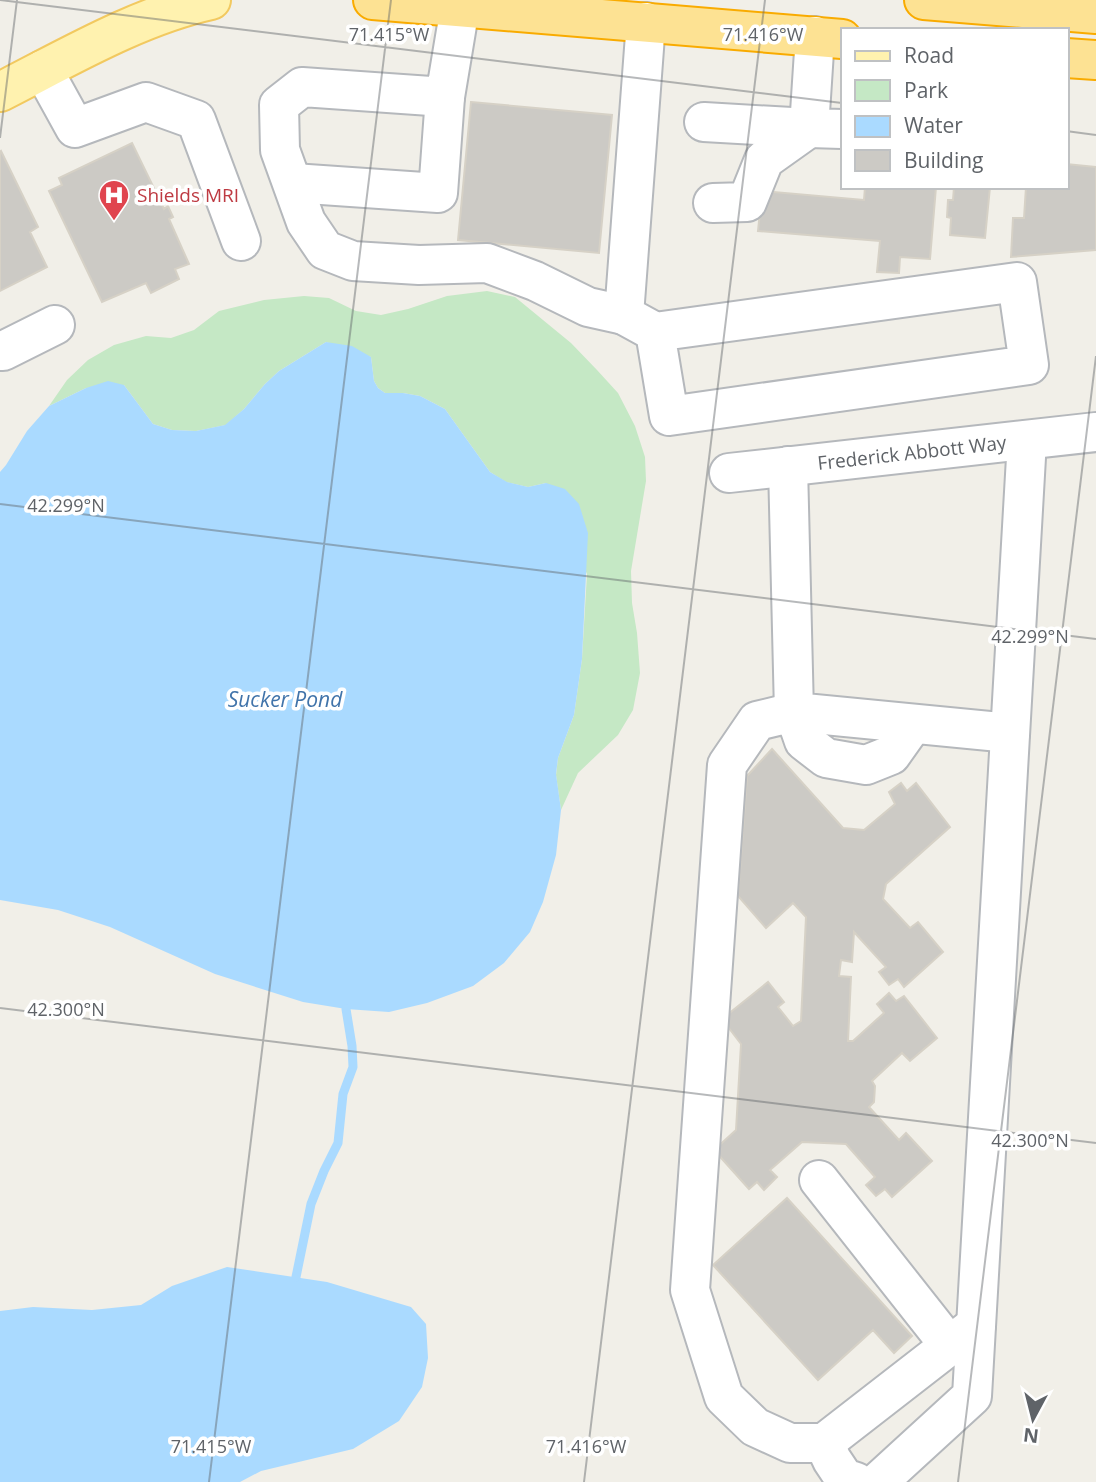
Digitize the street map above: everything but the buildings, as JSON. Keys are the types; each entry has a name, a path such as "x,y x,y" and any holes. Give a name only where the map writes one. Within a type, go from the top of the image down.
{"highway":[{"path":"373,0 828,38"},
{"path":"925,0 1088,9"},
{"path":"1068,58 1096,60"}],"main road":[{"path":"0,92 111,36 156,17 211,0"}],"street":[{"path":"293,183 438,193 445,97 460,7"},
{"path":"445,97 302,87 279,105 280,150 306,222 325,250 353,261 419,265 486,263 535,281 588,307 640,323 1017,282 1029,365 669,416 640,323 646,22"},
{"path":"825,128 828,38"},
{"path":"43,70 75,128 146,102 197,120 241,241"},
{"path":"704,122 825,128"},
{"path":"713,203 747,202 764,160 825,128"},
{"path":"0,351 55,325"},
{"name":"Frederick Abbott Way","path":"729,472 1096,432"},
{"path":"878,1482 972,1396 963,1335 1010,733 1027,440"},
{"path":"788,466 794,712"},
{"path":"963,1335 824,1443 790,1443 755,1427 724,1396 690,1290 727,765 757,720 794,712 1010,733"},
{"path":"819,1180 963,1335"},
{"path":"824,1443 845,1478 856,1482"}],"green space":[{"path":"487,291 515,297 571,343 597,370 618,393 635,426 645,457 646,481 631,571 640,673 633,710 618,735 578,773 561,810 556,775 558,758 574,715 582,659 587,574 546,483 528,487 506,482 490,472 445,409 420,396 385,393 374,381 371,357 326,342 279,371 226,425 196,431 172,430 153,424 124,385 86,388 49,406 67,380 88,360 114,345 146,336 171,338 194,330 219,311 264,300 304,296 329,298 356,311 381,315 447,296"}],"water":[{"name":"Sucker Pond","path":"326,342 352,346 371,357 374,381 385,393 420,396 445,409 490,472 507,482 528,487 546,483 565,489 579,504 588,533 582,659 574,715 558,758 556,774 561,810 556,855 543,902 530,932 504,963 473,986 427,1003 389,1012 303,1002 215,974 110,927 58,910 0,900 0,472 27,431 49,406 86,388 108,381 124,385 153,424 172,430 196,431 225,425 244,409 279,371"},
{"path":"227,1267 327,1282 411,1307 426,1324 428,1358 422,1387 399,1421 353,1449 261,1471 240,1482 0,1482 0,1311 33,1307 92,1310 141,1305 172,1286"}],"waterway":[{"path":"296,1277 311,1204 338,1143 343,1094 353,1067 346,1009"}],"place":[{"name":"Shields MRI","path":"114,222"}]}
